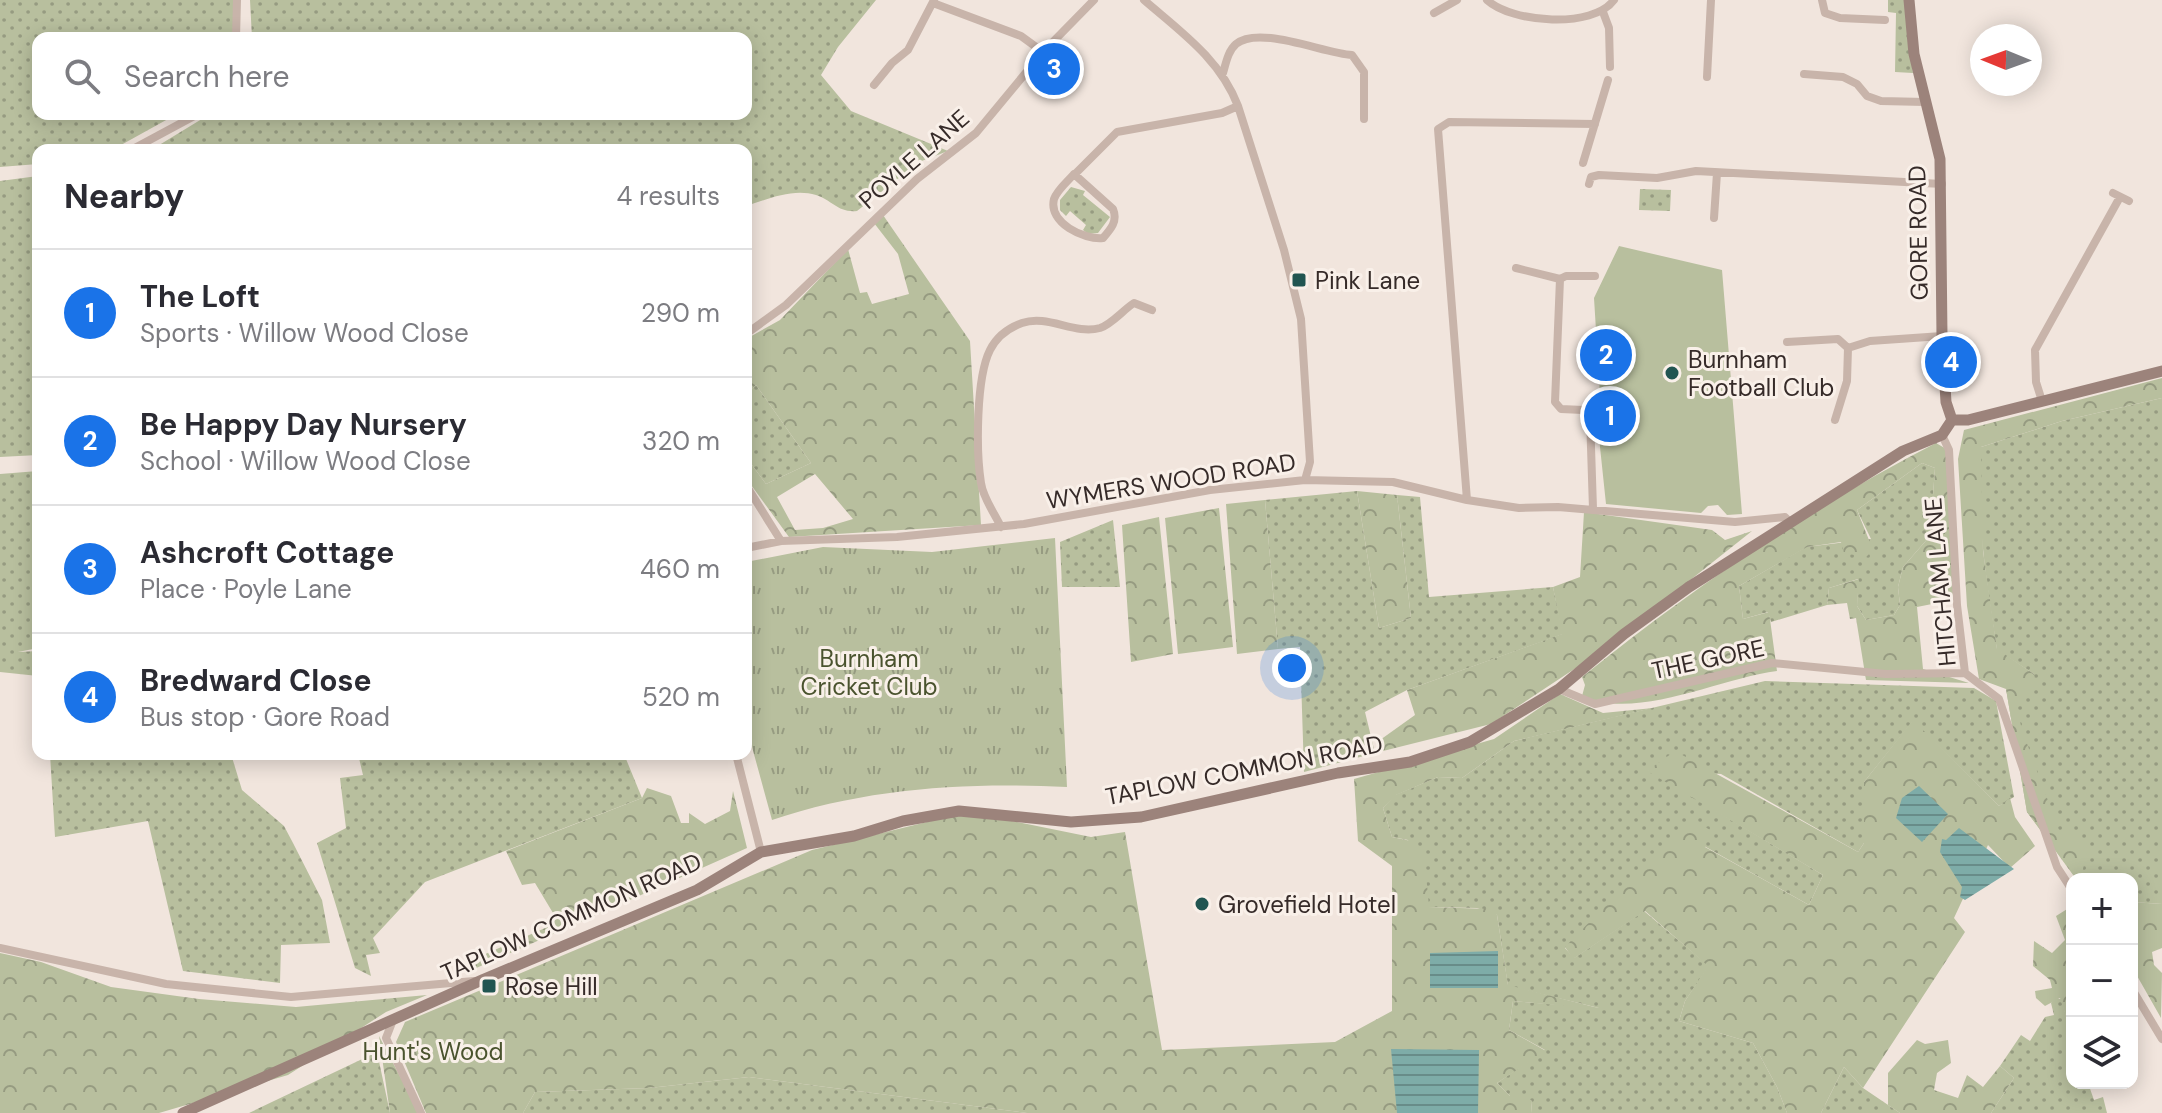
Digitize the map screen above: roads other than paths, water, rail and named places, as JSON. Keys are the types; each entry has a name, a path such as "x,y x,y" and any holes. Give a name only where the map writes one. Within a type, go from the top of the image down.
{"street":[{"path":"236,32 237,0"},
{"name":"POYLE LANE","path":"752,330 786,305 917,179 976,133 1043,52 1094,0"},
{"path":"1144,0 1223,73 1238,106 1284,250 1301,319 1310,462 1305,480"},
{"path":"1434,13 1457,0"},
{"path":"1487,0 1515,16 1586,17 1603,12 1614,0"},
{"path":"1707,77 1711,0"},
{"path":"1822,0 1825,13 1840,18 1885,20"},
{"name":"GORE ROAD","path":"1909,0 1914,54 1940,159 1942,336 1946,402 1952,420"},
{"path":"874,85 892,63 908,50 934,1 1021,36 1043,52"},
{"path":"1603,12 1609,28 1610,67"},
{"path":"1223,73 1231,49 1247,39 1266,37 1352,55 1364,72 1364,119"},
{"path":"1804,74 1843,77 1857,84 1867,96 1881,101 1925,102"},
{"path":"1583,163 1608,80"},
{"path":"1074,174 1113,209 1116,216 1112,229 1103,238 1084,237 1058,219 1053,208 1055,196 1074,174 1117,132 1222,113 1238,106"},
{"path":"142,144 187,120"},
{"path":"1467,500 1437,137 1443,125 1463,122 1595,124"},
{"path":"1589,184 1591,177 1599,175 1657,178 1684,171 1942,184"},
{"path":"1714,218 1717,173"},
{"path":"2042,401 2036,382 2035,350 2121,197"},
{"path":"1516,268 1560,279 1566,276 1595,276"},
{"path":"1560,279 1555,402 1561,409 1583,410 1590,416 1593,509"},
{"path":"1001,527 981,486 979,444 983,382 991,348 1005,331 1026,322 1053,322 1085,331 1104,327 1134,303 1152,310"},
{"path":"1848,348 1870,341 1942,336"},
{"path":"1787,342 1838,339 1848,348 1847,381 1835,420"},
{"path":"1942,435 1952,420 1968,420 2162,371"},
{"name":"TAPLOW COMMON ROAD","path":"183,1113 482,980 697,890 761,852 854,836 903,821 959,811 1071,822 1141,817 1338,773 1410,762 1470,742 1559,689 1624,634 1689,587 1903,451 1942,435"},
{"name":"HITCHAM LANE","path":"1942,435 1949,450 1957,605 1965,673 1999,699 2057,867 2066,881"},
{"path":"1310,462 1327,480"},
{"name":"WYMERS WOOD ROAD","path":"752,547 781,541 897,537 1001,527 1148,500 1305,480 1393,482 1467,500 1519,508 1593,509 1735,522 1785,517 1790,522"},
{"path":"752,495 781,541"},
{"name":"THE GORE","path":"1559,689 1595,704 1772,663 1886,674 1929,671 1965,673"},
{"path":"738,760 761,852"},
{"path":"0,948 166,984 291,997 482,980"},
{"path":"2138,999 2162,1039"},
{"path":"393,1020 386,1038 421,1113"}],"water":[{"path":"1919,786 1948,814 1922,842 1896,818 1902,798"},
{"path":"1959,828 2014,869 1965,900 1960,897 1962,887 1940,852 1942,839 1946,840"},
{"path":"1498,951 1498,988 1430,988 1430,953"},
{"path":"1391,1049 1479,1050 1478,1113 1397,1113"}],"place":[{"name":"Ashcroft Cottage","path":"1054,69"},
{"name":"Pink Lane","path":"1299,280"},
{"name":"Be Happy Day Nursery","path":"1606,355"},
{"name":"Bredward Close","path":"1951,362"},
{"name":"Burnham Football Club","path":"1672,373"},
{"name":"The Loft","path":"1610,416"},
{"name":"Grovefield Hotel","path":"1202,904"},
{"name":"Rose Hill","path":"489,986"}],"park label":[{"name":"Burnham Cricket Club","path":"869,672"},
{"name":"Hunt's Wood","path":"433,1051"}]}
